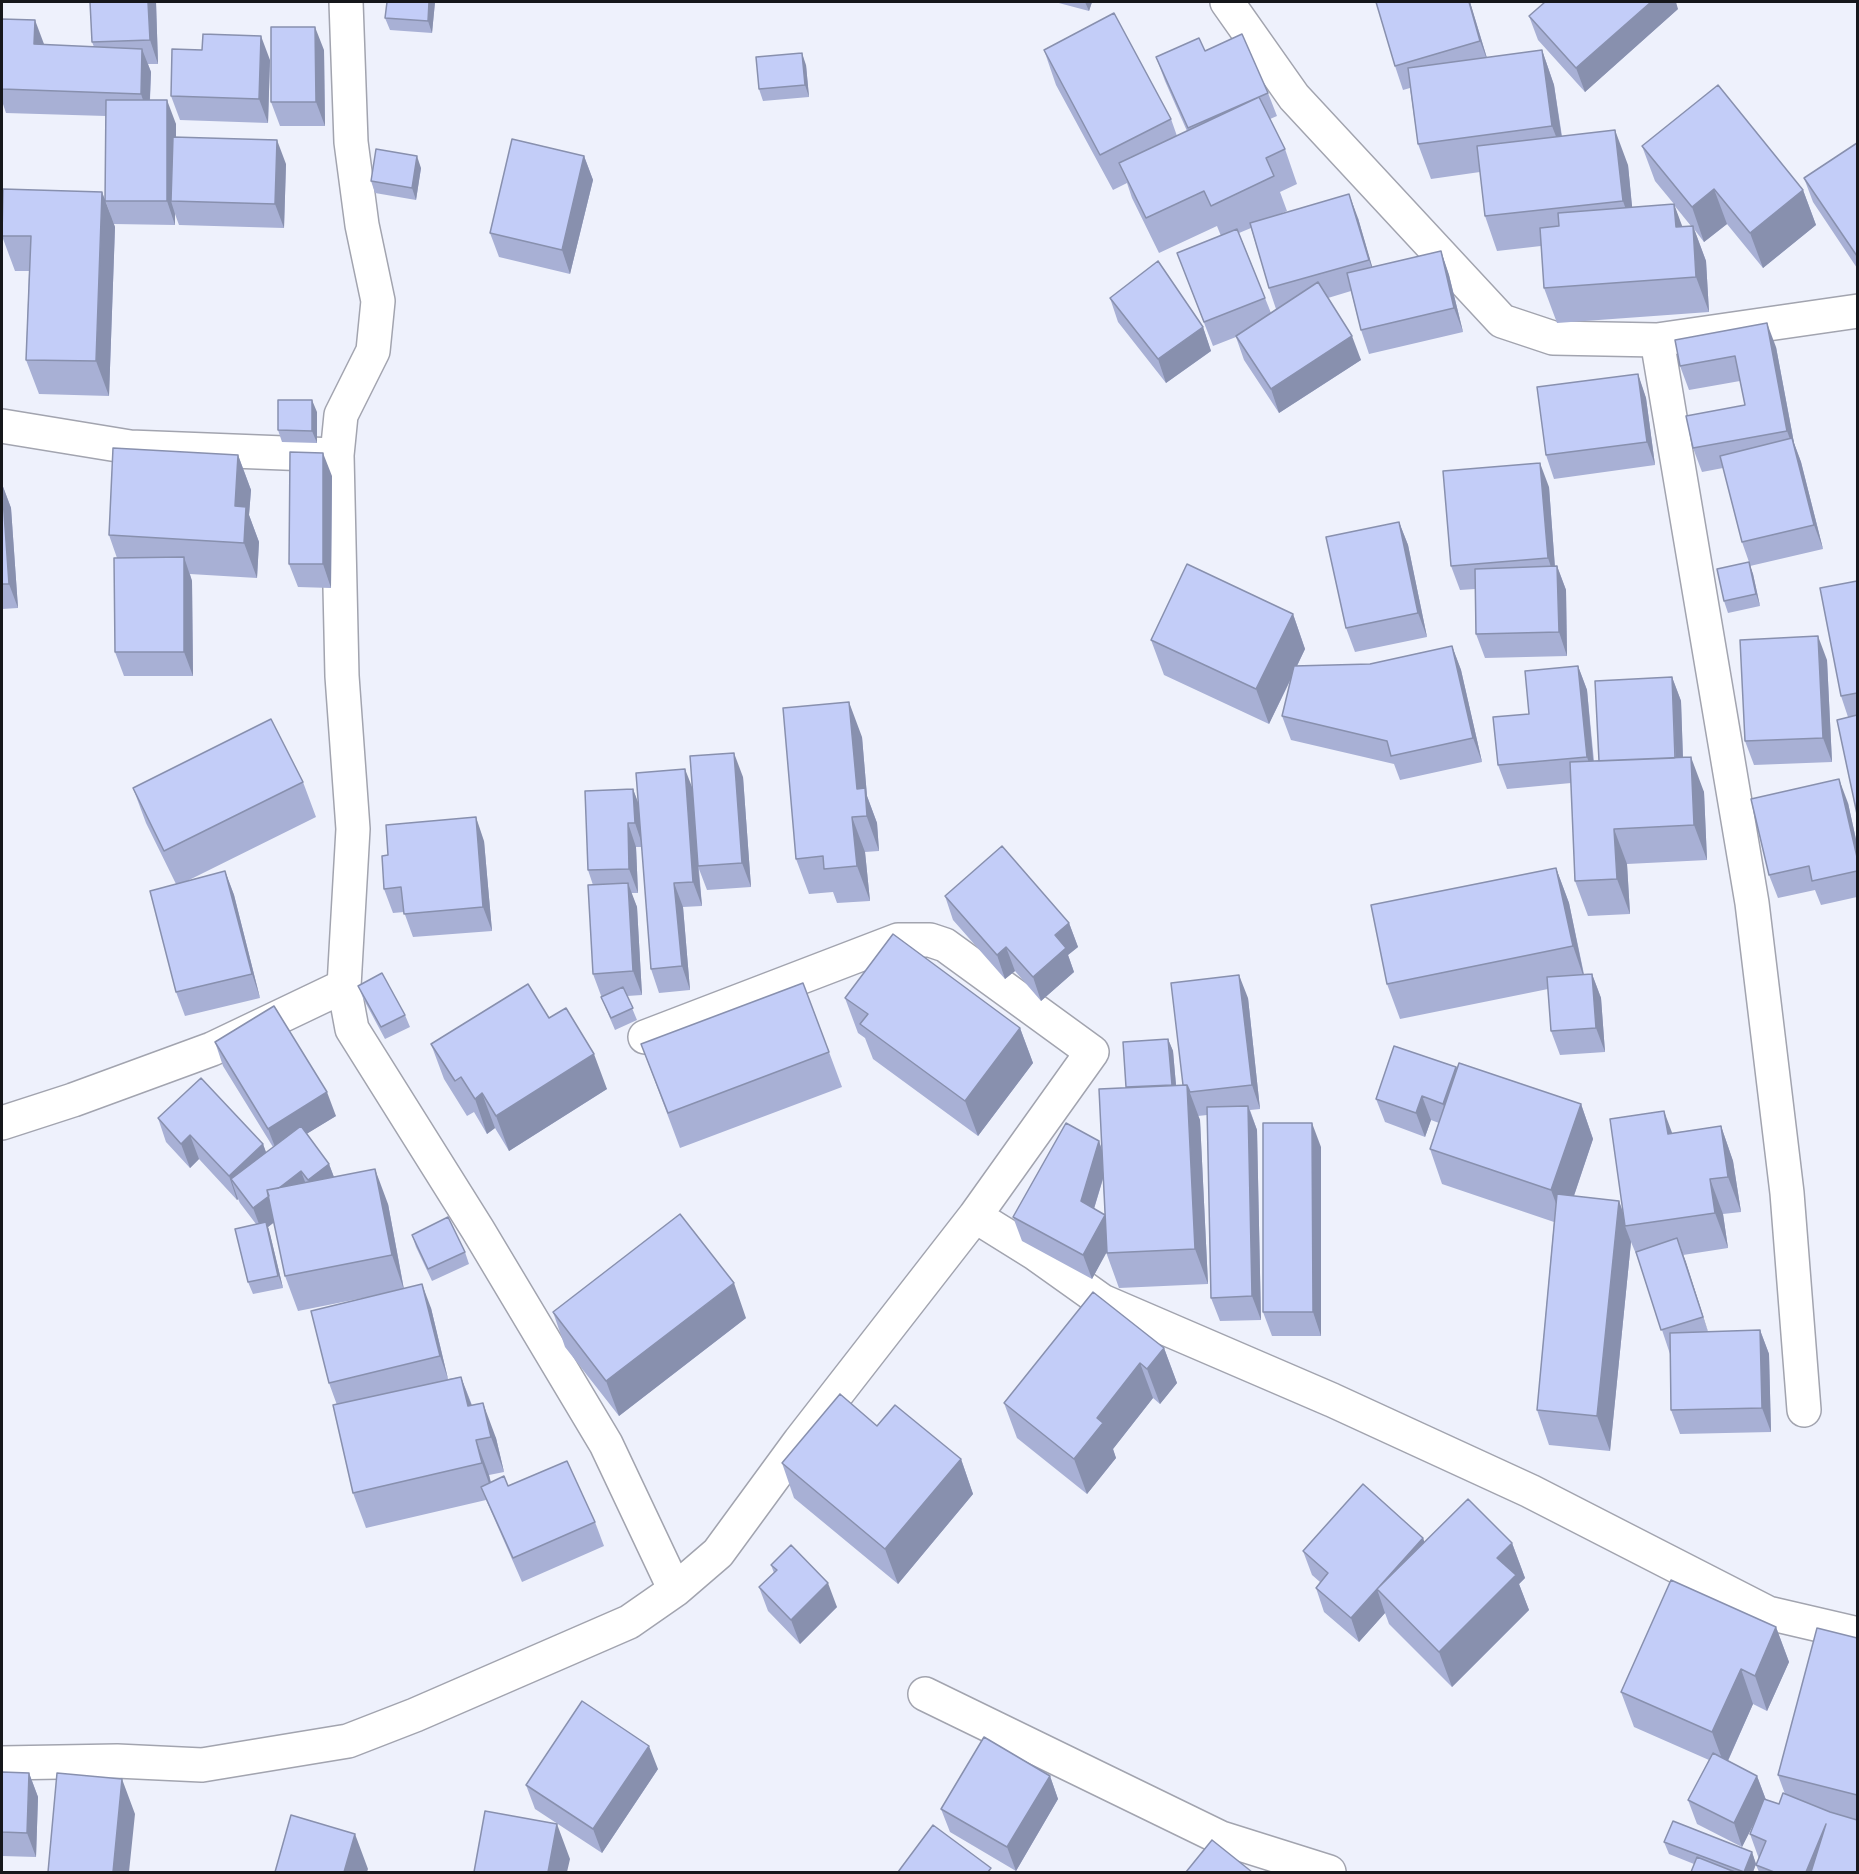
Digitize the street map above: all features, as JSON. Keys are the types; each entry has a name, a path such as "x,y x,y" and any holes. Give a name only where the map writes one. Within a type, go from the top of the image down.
{"street":[{"path":"346,2 351,142 362,225 378,301 373,351 341,415 337,455 342,676 353,829 344,986 352,1029 478,1230 606,1444 675,1590"},
{"path":"1227,2 1293,97 1502,321 1553,338 1657,340 1857,311"},
{"path":"1657,340 1752,903 1787,1193 1804,1410"},
{"path":"2,426 130,447 337,455"},
{"path":"2,1763 117,1761 202,1765 348,1741 415,1715 629,1622 675,1590 718,1553 800,1441 975,1216 1092,1052 945,945 930,940 898,940 645,1037"},
{"path":"2,1123 73,1100 212,1049 344,986"},
{"path":"975,1216 1036,1254 1102,1301 1332,1400 1530,1491 1768,1613 1857,1634"},
{"path":"925,1694 1221,1838 1329,1872"}],"building":[{"path":"90,2 148,2 150,40 92,42"},
{"path":"387,2 429,2 428,21 385,18"},
{"path":"1376,2 1469,2 1480,41 1395,66"},
{"path":"1545,2 1651,2 1576,68 1529,16"},
{"path":"1114,13 1171,119 1100,155 1044,50"},
{"path":"2,19 35,20 34,44 142,49 141,94 2,89"},
{"path":"271,27 315,27 316,102 271,102"},
{"path":"203,34 261,36 259,99 171,96 172,49 202,50"},
{"path":"1242,34 1268,93 1188,128 1156,57 1199,38 1205,51"},
{"path":"1542,50 1552,126 1418,144 1408,68"},
{"path":"802,53 805,85 759,89 756,57"},
{"path":"1718,85 1803,190 1750,233 1714,189 1692,207 1642,146"},
{"path":"1259,97 1285,149 1266,158 1274,176 1211,206 1204,191 1146,218 1119,163"},
{"path":"106,100 167,100 167,201 105,201"},
{"path":"1615,130 1623,201 1485,216 1477,146"},
{"path":"173,137 277,140 275,204 171,201"},
{"path":"512,139 584,156 562,250 490,233"},
{"path":"1857,143 1857,256 1804,178"},
{"path":"376,149 417,156 412,188 371,181"},
{"path":"3,189 102,192 96,361 26,360 31,236 2,236"},
{"path":"1349,194 1369,260 1269,288 1250,223"},
{"path":"1674,204 1676,227 1693,226 1696,277 1544,288 1540,228 1559,226 1558,213"},
{"path":"1237,229 1265,298 1204,322 1177,253"},
{"path":"1441,251 1454,308 1361,330 1347,273"},
{"path":"1158,261 1203,327 1158,359 1110,298"},
{"path":"1318,282 1352,336 1271,389 1236,336"},
{"path":"1767,323 1787,431 1693,448 1686,416 1745,405 1735,356 1680,366 1675,340"},
{"path":"1638,374 1647,442 1546,455 1537,387"},
{"path":"278,400 312,400 312,431 278,430"},
{"path":"1792,438 1814,525 1742,542 1720,456"},
{"path":"113,448 238,455 235,506 246,507 244,543 109,535"},
{"path":"290,452 323,453 323,564 289,564"},
{"path":"1540,463 1548,558 1451,566 1443,471"},
{"path":"2,484 9,584 2,584"},
{"path":"1399,522 1418,613 1346,628 1326,537"},
{"path":"184,557 184,652 115,652 114,558"},
{"path":"1749,562 1756,594 1724,601 1717,569"},
{"path":"1187,564 1293,614 1256,689 1151,640"},
{"path":"1557,566 1559,632 1476,634 1475,569"},
{"path":"1857,581 1857,693 1841,696 1820,588"},
{"path":"1818,636 1823,738 1745,741 1740,640"},
{"path":"1452,646 1473,738 1391,756 1387,741 1282,716 1294,666 1370,664"},
{"path":"1578,666 1587,757 1498,765 1493,717 1529,714 1525,671"},
{"path":"1672,677 1675,758 1599,761 1595,681"},
{"path":"849,702 857,789 865,788 867,816 852,817 857,866 824,869 823,856 796,859 783,708"},
{"path":"1857,715 1857,814 1837,720"},
{"path":"271,719 303,782 164,851 133,788"},
{"path":"734,753 742,863 698,866 690,756"},
{"path":"1691,757 1694,825 1614,829 1617,879 1575,881 1570,762"},
{"path":"685,769 693,882 674,883 682,966 651,969 636,773"},
{"path":"1839,779 1857,857 1857,871 1812,881 1809,866 1769,875 1751,799"},
{"path":"633,789 635,823 628,823 629,869 588,870 585,791"},
{"path":"476,817 483,907 404,914 401,887 384,889 382,856 388,855 386,825"},
{"path":"1002,846 1069,923 1055,935 1066,948 1033,977 1006,947 997,955 945,896"},
{"path":"1556,868 1573,946 1387,984 1371,905"},
{"path":"225,871 252,974 176,992 150,891"},
{"path":"628,883 633,971 593,974 588,885"},
{"path":"893,934 1020,1028 965,1101 860,1024 868,1014 845,998"},
{"path":"382,973 405,1015 381,1027 358,986"},
{"path":"1592,974 1596,1028 1551,1031 1547,977"},
{"path":"1239,975 1252,1085 1190,1092 1187,1085 1183,1085 1171,983"},
{"path":"803,983 829,1052 668,1113 641,1044"},
{"path":"528,984 549,1018 566,1008 594,1054 496,1116 482,1093 475,1099 461,1077 455,1081 431,1044"},
{"path":"623,987 633,1008 611,1018 601,997"},
{"path":"274,1006 327,1092 268,1129 215,1042"},
{"path":"1168,1039 1172,1085 1126,1087 1123,1042"},
{"path":"1394,1046 1456,1067 1443,1104 1422,1096 1416,1113 1376,1099"},
{"path":"1459,1063 1581,1104 1551,1190 1430,1149"},
{"path":"201,1078 263,1144 229,1176 190,1135 181,1144 158,1118"},
{"path":"1187,1085 1195,1249 1107,1253 1099,1089"},
{"path":"1248,1106 1252,1296 1211,1298 1207,1107"},
{"path":"1664,1111 1668,1134 1721,1126 1728,1177 1710,1179 1715,1213 1625,1226 1610,1119"},
{"path":"1066,1123 1099,1141 1081,1201 1105,1215 1083,1255 1013,1217"},
{"path":"1263,1123 1312,1123 1313,1312 1263,1312"},
{"path":"301,1126 329,1164 308,1180 301,1171 279,1188 267,1190 269,1196 253,1208 231,1179"},
{"path":"375,1169 392,1255 285,1276 267,1190"},
{"path":"1557,1194 1619,1201 1597,1416 1537,1410"},
{"path":"680,1214 734,1283 606,1381 553,1312"},
{"path":"448,1217 465,1252 428,1269 412,1235"},
{"path":"266,1222 278,1276 248,1282 235,1229"},
{"path":"1677,1238 1703,1317 1661,1330 1636,1252"},
{"path":"422,1284 440,1356 329,1383 311,1311"},
{"path":"1093,1292 1164,1348 1147,1369 1140,1363 1097,1418 1103,1423 1074,1459 1004,1403"},
{"path":"1760,1330 1762,1408 1671,1410 1670,1333"},
{"path":"461,1377 468,1406 483,1403 491,1437 476,1440 482,1463 353,1493 333,1405"},
{"path":"840,1394 877,1426 895,1405 961,1459 885,1549 782,1463"},
{"path":"567,1461 595,1522 513,1558 481,1487 504,1476 508,1486"},
{"path":"1363,1484 1423,1538 1351,1618 1316,1588 1328,1573 1303,1551"},
{"path":"1468,1499 1512,1543 1497,1558 1516,1575 1439,1652 1377,1589"},
{"path":"791,1545 828,1583 791,1620 759,1587 777,1570 771,1565"},
{"path":"1671,1580 1776,1627 1755,1676 1741,1669 1712,1732 1621,1692"},
{"path":"1817,1628 1857,1638 1857,1795 1778,1775"},
{"path":"582,1701 649,1746 593,1829 526,1785"},
{"path":"984,1737 1050,1776 1007,1847 941,1809"},
{"path":"1713,1753 1757,1776 1734,1823 1688,1800"},
{"path":"2,1772 29,1773 27,1833 2,1832"},
{"path":"57,1773 122,1779 113,1872 48,1872"},
{"path":"1783,1793 1857,1820 1857,1872 1811,1872 1826,1824 1806,1872 1774,1872 1756,1865 1766,1841 1750,1834 1764,1799 1779,1804"},
{"path":"485,1811 557,1824 548,1872 474,1872"},
{"path":"291,1815 355,1834 344,1872 275,1872"},
{"path":"1673,1821 1752,1852 1744,1872 1664,1842"},
{"path":"933,1825 991,1868 988,1872 898,1872"},
{"path":"1212,1840 1252,1872 1186,1872"},
{"path":"1697,1857 1735,1872 1691,1872"}]}
